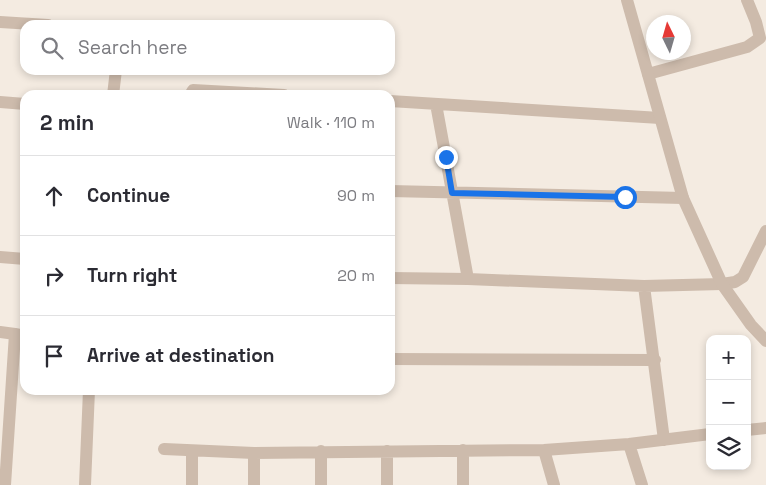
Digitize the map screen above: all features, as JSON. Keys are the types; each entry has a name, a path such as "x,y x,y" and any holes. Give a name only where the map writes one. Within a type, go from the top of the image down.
{"street":[{"path":"627,0 683,198 722,284 751,325 766,341"},
{"path":"648,74 747,47 760,38 748,0"},
{"path":"0,22 20,23"},
{"path":"114,90 115,75"},
{"path":"395,101 660,118"},
{"path":"0,102 20,104"},
{"path":"436,104 468,279"},
{"path":"395,192 683,198"},
{"path":"395,278 644,286 722,284 735,282 743,277 766,231"},
{"path":"0,257 20,259"},
{"path":"644,286 664,440"},
{"path":"0,332 20,335 4,485"},
{"path":"395,359 655,360"},
{"path":"85,485 89,395"},
{"path":"751,430 766,428"},
{"path":"164,449 254,453 544,450 629,444 706,435"},
{"path":"629,444 642,485"},
{"path":"192,450 192,485"},
{"path":"463,450 463,485"},
{"path":"544,450 554,485"},
{"path":"321,451 321,485"},
{"path":"387,451 387,485"},
{"path":"254,453 254,485"}],"route":[{"path":"446,157 452,193 625,197"}]}
